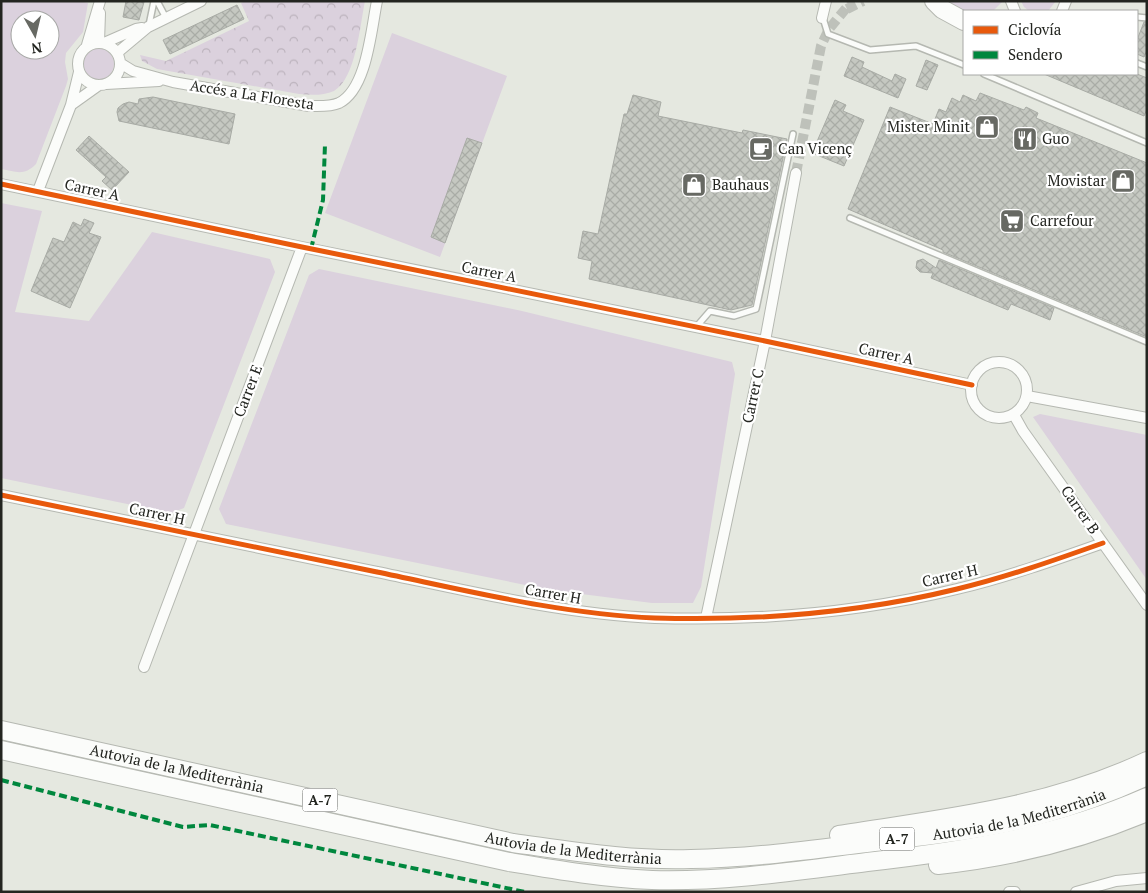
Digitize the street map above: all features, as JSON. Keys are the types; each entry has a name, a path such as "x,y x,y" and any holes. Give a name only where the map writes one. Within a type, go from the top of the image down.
{"highway":[{"path":"934,2 942,10 963,20"},
{"name":"Autovia de la Mediterrània","path":"1,730 514,843 580,853 640,858 690,860 730,857 936,834 1038,815 1108,793 1147,776"},
{"name":"Autovia de la Mediterrània","path":"1,750 509,862 590,876 653,880 701,879 821,868 993,845 1070,826 1147,797"},
{"path":"640,858 664,851 728,849 802,841 986,812 1063,794 1147,761"},
{"path":"701,879 717,884 756,883 1002,857 1080,838 1147,812"}],"street":[{"path":"100,1 101,43"},
{"path":"100,1 87,46 79,54 77,66 87,82 102,85"},
{"path":"87,46 101,43 136,29 148,27 201,1"},
{"name":"Accés a La Floresta","path":"118,58 133,71 173,82 309,106 339,103 351,94 359,81 364,67 377,1"},
{"path":"822,18 826,1"},
{"path":"118,58 148,27"},
{"path":"71,105 114,78 120,69 118,58 113,48 101,43"},
{"path":"38,192 71,105 79,72"},
{"name":"Accés a La Floresta","path":"102,85 150,81 173,82"},
{"name":"Carrer C","path":"706,618 765,341 796,173"},
{"name":"Carrer A","path":"1,184 972,385"},
{"name":"Carrer E","path":"144,667 302,247"},
{"path":"1003,362 1016,367 1022,372 1027,385 1027,396 1020,409 1014,415 998,418 985,414 978,408 974,401 972,385 977,373 983,367 992,363 1003,362"},
{"path":"1027,396 1147,418"},
{"name":"Carrer B","path":"1014,415 1023,431 1146,602"},
{"name":"Carrer H","path":"1,495 497,597 582,612 654,618 760,617 851,609 957,589 1033,567 1103,543"},
{"path":"1076,892 1116,882 1147,878"},
{"path":"1008,892 1015,892"}],"lane":[{"path":"155,1 166,18"},
{"path":"148,27 155,1"},
{"path":"822,18 828,34 860,48 876,50 916,46 963,66"},
{"path":"986,75 1147,143"},
{"path":"696,327 710,311 734,316 756,309 793,134"},
{"path":"850,218 1147,342"}],"green space":[{"path":"1,1 79,1 88,3 83,32 66,53 65,62 68,79 36,164 24,172 1,169"},
{"path":"245,1 365,1 356,50 347,75 341,84 334,91 325,94 299,94 157,69 142,61 140,55 166,61 249,21 241,3"},
{"path":"946,1 1003,1 994,10 963,10"},
{"path":"1021,1 1056,1 1049,10 1028,10"},
{"path":"392,33 507,76 440,257 325,213"},
{"path":"98,48 104,49 109,53 113,58 113,70 109,75 104,79 98,80 92,79 87,75 83,70 82,64 83,58 87,53 92,49"},
{"path":"1,203 42,211 15,312 89,321 152,232 270,259 275,272 184,508 171,513 1,478"},
{"path":"319,269 522,311 732,362 735,374 701,587 693,603 652,603 550,590 226,524 219,509 309,275"},
{"path":"1040,414 1147,435 1147,580 1033,417"}],"building":[{"path":"126,1 144,2 139,20 123,17"},
{"path":"237,5 244,19 170,54 163,40"},
{"path":"1144,22 1147,22 1147,50 1144,57 1138,54 1138,37"},
{"path":"852,57 864,62 862,67 892,81 895,74 906,79 898,98 844,76"},
{"path":"926,60 938,65 927,90 916,86"},
{"path":"1138,74 1147,78 1147,109 1144,116 1046,75"},
{"name":"Carrefour","path":"980,93 1024,110 1026,107 1038,113 1036,118 1147,163 1147,337 943,252 943,250 848,209 890,107 933,124 939,109 946,112 952,98 960,102 963,95 976,101"},
{"name":"Bauhaus","path":"633,95 661,102 658,116 742,133 743,130 787,139 752,305 731,310 589,279 592,261 578,258 583,231 598,234 624,114 627,114"},
{"path":"153,97 235,114 229,144 119,121 117,112 118,108 123,104 129,102 138,104 139,99"},
{"path":"835,100 846,105 843,111 864,120 844,166 812,153"},
{"path":"89,136 129,172 112,190 102,181 106,177 76,150"},
{"path":"467,138 482,143 445,243 431,237"},
{"path":"84,219 94,223 89,233 101,237 70,308 31,291 53,238 64,242 73,222 81,226"},
{"path":"923,259 936,268 939,260 1054,308 1050,320 1011,304 1008,310 931,278 933,273 920,272 916,268 917,261"}],"tunnel":[{"path":"796,173 821,46 829,29 852,1"},
{"path":"847,9 863,1"}],"marked path":[{"path":"311,249 323,200 325,144"},
{"path":"1,780 183,827 210,825 525,892"}],"cycle path":[{"path":"1,184 972,385"},
{"path":"1,495 515,601 585,612 655,618 693,619 807,614 883,604 976,584 1031,568 1103,543"}],"place":[{"name":"Mister Minit","path":"987,127"},
{"name":"Guo","path":"1025,139"},
{"name":"Can Vicenç","path":"761,149"},
{"name":"Movistar","path":"1123,181"},
{"name":"Bauhaus","path":"694,185"},
{"name":"Carrefour","path":"1012,221"}]}
